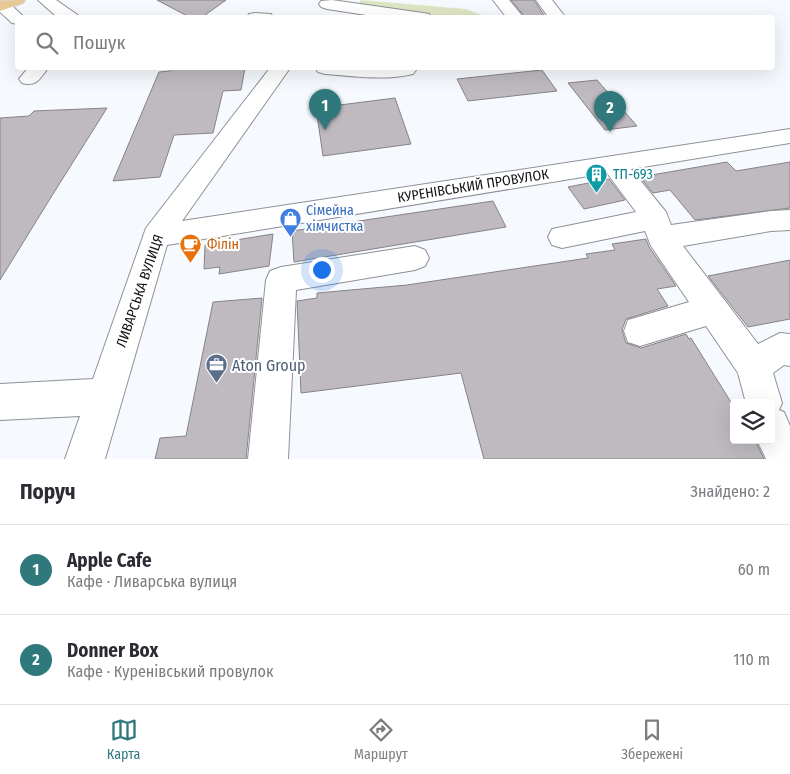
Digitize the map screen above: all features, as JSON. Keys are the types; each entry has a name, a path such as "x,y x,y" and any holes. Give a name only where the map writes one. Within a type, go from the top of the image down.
{"street":[{"path":"46,0 65,15"},
{"path":"501,0 514,15"},
{"path":"544,0 556,15"},
{"path":"319,15 328,2 353,12 388,15"},
{"path":"5,4 15,16"},
{"name":"ЛИВАРСЬКА ВУЛИЦЯ","path":"85,459 103,397 156,236 279,70"},
{"path":"348,70 370,72 406,70"},
{"name":"КУРЕНІВСЬКИЙ ПРОВУЛОК","path":"156,236 790,136"},
{"path":"614,164 752,366 763,399"},
{"path":"562,238 658,228 790,220"},
{"path":"268,459 281,280 415,258"},
{"path":"640,331 713,310"},
{"path":"752,366 780,349 790,350"},
{"path":"0,402 103,397"},
{"path":"775,436 790,459"}],"green space":[{"path":"361,0 465,9 482,15 428,15 358,5"}],"building":[{"path":"157,0 226,0 205,15 185,15"},
{"path":"511,0 534,0 544,15 524,15"},
{"path":"245,70 241,90 223,91 213,133 174,135 160,177 113,181 159,72"},
{"path":"542,70 557,91 468,101 457,79"},
{"path":"597,80 637,126 605,130 568,83"},
{"path":"395,98 411,144 323,156 316,108"},
{"path":"107,108 0,280 0,118 29,116 34,111"},
{"path":"727,162 736,171 790,162 790,208 695,220 670,190 653,193 640,177"},
{"name":"ТП-693","path":"609,179 625,200 584,209 568,187"},
{"path":"493,201 506,227 294,262 292,231"},
{"path":"273,234 269,266 219,274 220,267 204,269 205,245"},
{"path":"646,239 649,247 676,286 657,289 668,306 626,319 622,330 626,343 641,348 686,334 689,339 691,338 730,401 730,444 757,444 764,459 484,459 461,373 301,393 297,301 317,298 317,293 407,285 588,258 586,254 615,250 612,244"},
{"path":"790,260 790,319 748,327 708,276"},
{"path":"262,298 246,459 155,459 160,438 186,436 213,302"}],"place":[{"name":"Apple Cafe","path":"325,130"},
{"name":"Donner Box","path":"610,132"},
{"name":"ТП-693","path":"597,193"},
{"name":"Сімейна хімчистка","path":"290,237"},
{"name":"Філін","path":"191,263"},
{"name":"Aton Group","path":"216,384"}]}
